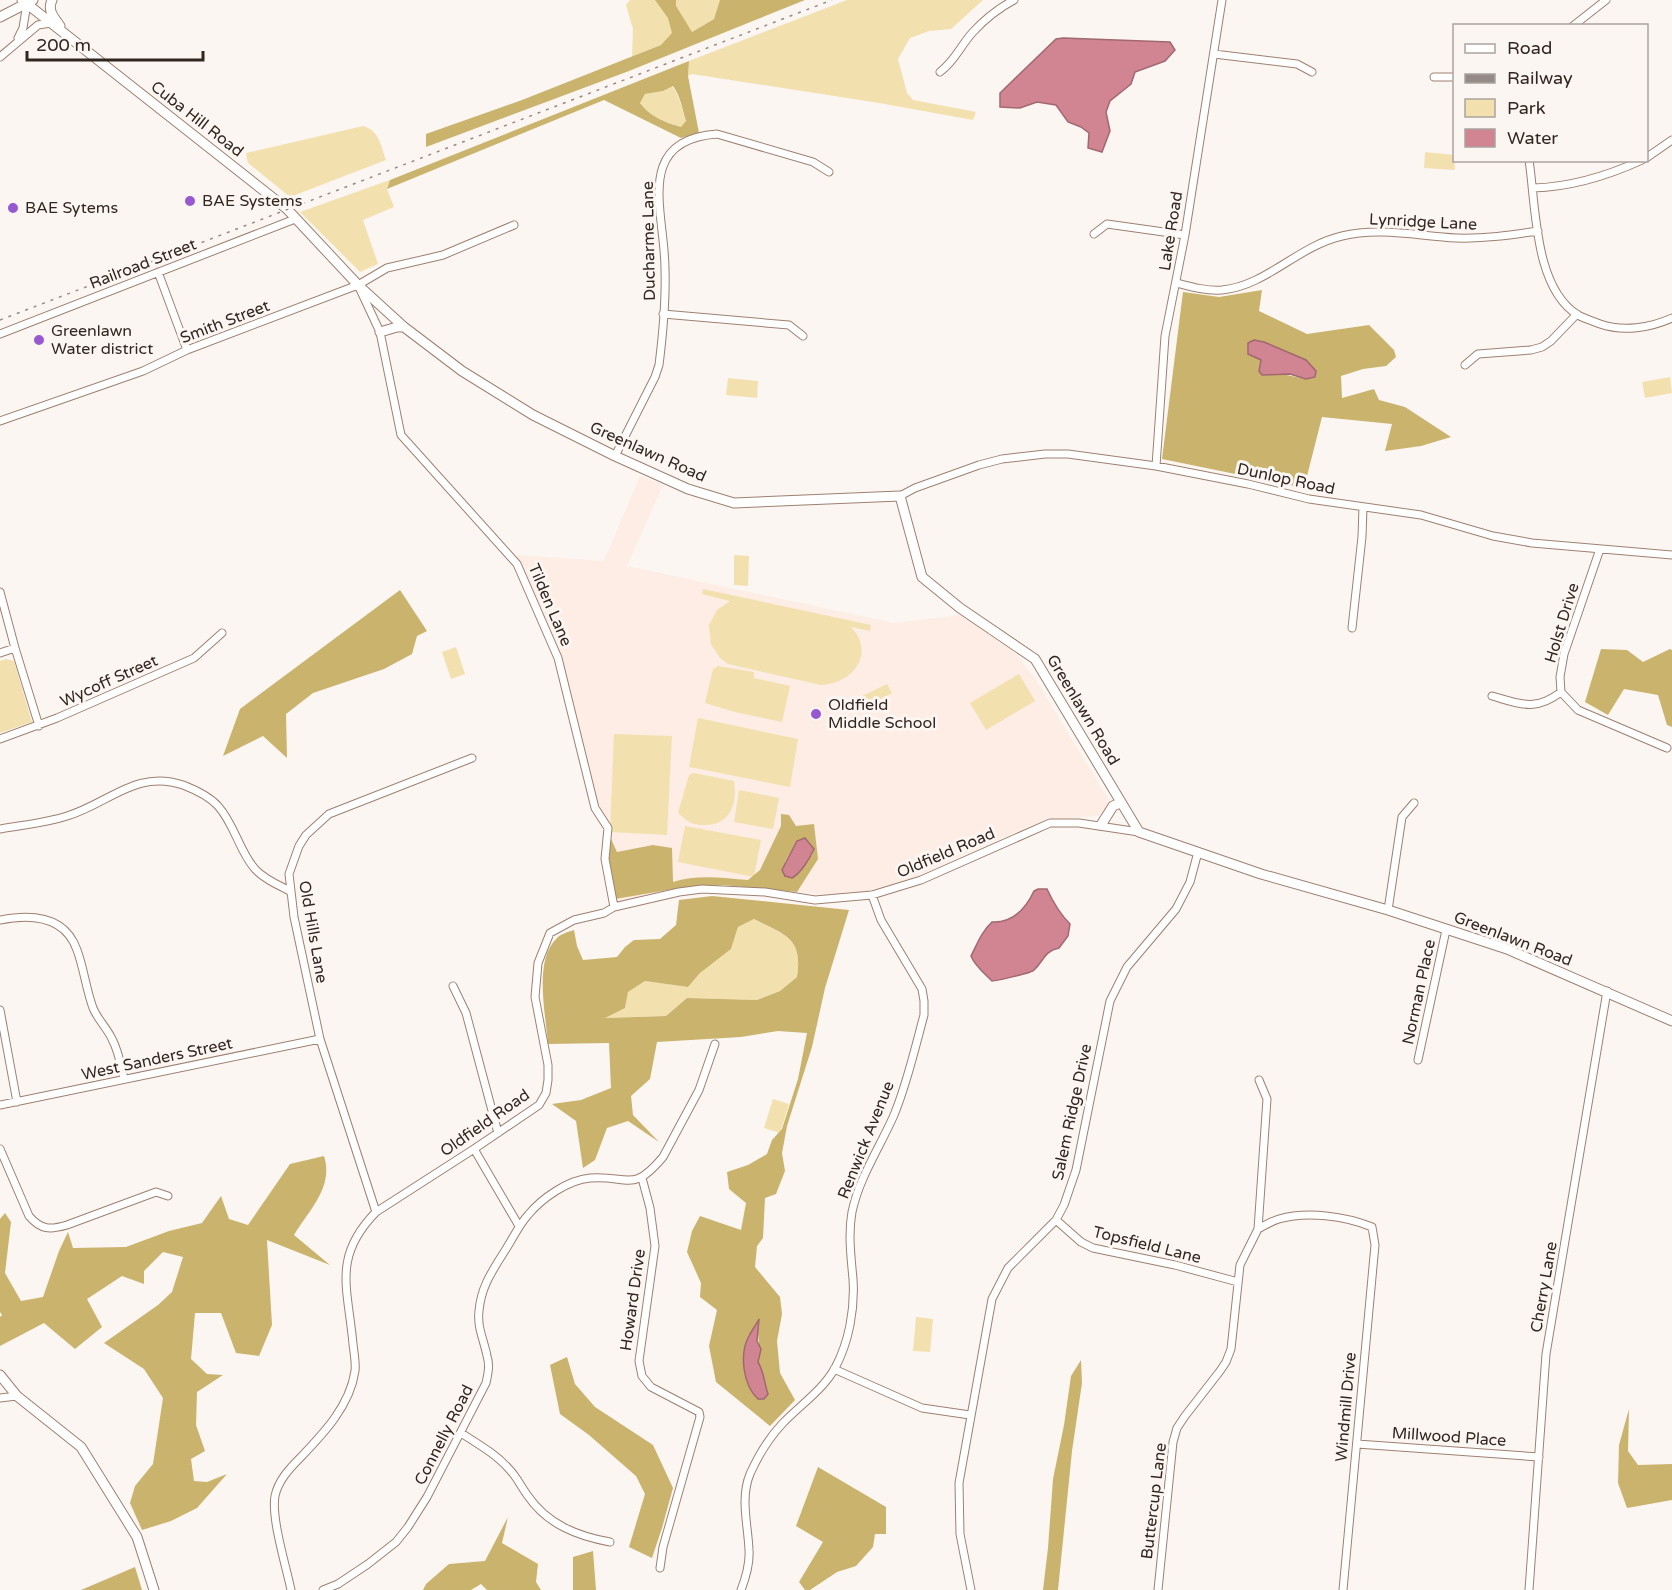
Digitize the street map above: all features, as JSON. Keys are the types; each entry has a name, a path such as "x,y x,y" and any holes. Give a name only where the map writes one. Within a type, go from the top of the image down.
{"main road":[{"path":"52,0 51,14 64,33"},
{"path":"0,17 27,1"},
{"name":"Cuba Hill Road","path":"27,1 52,24 287,209 295,219"},
{"name":"Greenlawn Road","path":"295,219 358,285 404,327 497,394 533,415 615,456 688,489 734,503 900,496 922,577 960,608 1035,659 1139,832 1261,874 1388,910 1507,950 1672,1021"},
{"path":"380,332 404,327"},
{"path":"1101,825 1113,806 1120,803"},
{"path":"0,1375 17,1396 81,1448 137,1537 154,1590"}],"street":[{"path":"939,72 951,63 973,31 992,14 1014,0"},
{"name":"Lake Road","path":"1156,466 1165,336 1177,283 1222,0"},
{"path":"1576,24 1606,0"},
{"path":"13,45 23,28 27,1"},
{"path":"0,57 38,25 52,24"},
{"path":"1214,54 1298,64 1312,72"},
{"path":"1434,77 1453,77"},
{"name":"Ducharme Lane","path":"615,456 655,377 660,352 666,267 658,182 665,161 674,149 687,140 701,135 717,134 813,162 829,171"},
{"path":"1648,157 1672,140"},
{"path":"1529,162 1542,254 1553,286 1561,298 1577,314 1619,328 1648,326 1672,318"},
{"path":"1533,188 1557,187 1601,177 1637,162"},
{"name":"Railroad Street","path":"0,334 295,219"},
{"path":"1094,234 1107,224 1185,234"},
{"name":"Smith Street","path":"0,421 143,370 187,350 358,285 387,268 443,255 514,225"},
{"name":"Lynridge Lane","path":"1177,283 1202,290 1222,290 1244,285 1262,278 1316,245 1356,233 1381,232 1485,238 1538,231"},
{"path":"158,272 187,350"},
{"name":"Tilden Lane","path":"358,285 380,332 401,435 517,564 558,658 595,808 608,828 605,859 614,907"},
{"path":"663,314 789,325 804,336"},
{"path":"1465,364 1478,354 1542,347 1551,341 1577,314"},
{"name":"Dunlop Road","path":"900,496 915,488 979,465 1016,457 1068,454 1156,466 1248,484 1309,499 1421,515 1493,536 1532,543 1672,555"},
{"path":"1352,628 1363,507"},
{"name":"Holst Drive","path":"1561,692 1560,677 1564,654 1600,549"},
{"path":"0,592 39,726"},
{"name":"Wycoff Street","path":"0,739 39,726 194,658 222,633"},
{"path":"0,653 15,648"},
{"path":"1492,696 1521,705 1533,705 1542,704 1561,692 1578,711 1667,748"},
{"name":"Old Hills Lane","path":"376,1212 320,1039 290,891 289,874 299,846 306,835 329,814 472,758"},
{"path":"0,829 68,816 130,786 162,781 176,783 200,793 218,807 234,829 255,868 265,877 290,891"},
{"path":"1388,910 1402,817 1414,803"},
{"name":"Oldfield Road","path":"291,1590 274,1517 275,1494 288,1469 332,1422 350,1389 356,1370 346,1284 347,1257 362,1226 376,1212 539,1105 546,1093 548,1065 534,997 538,963 550,933 574,920 603,913 614,907 702,889 765,892 815,900 872,895 921,880 1050,823 1079,822 1139,832"},
{"name":"Salem Ridge Drive","path":"971,1590 960,1534 959,1483 992,1299 1008,1268 1056,1220 1064,1205 1076,1170 1110,1001 1127,967 1176,909 1190,882 1198,852"},
{"name":"Renwick Avenue","path":"741,1590 749,1560 745,1489 750,1474 766,1445 782,1424 834,1369 844,1345 853,1305 849,1231 853,1209 866,1173 894,1114 924,1015 922,989 881,920 872,895"},
{"path":"0,920 20,916 36,917 61,927 70,936 77,948 93,1007 117,1049 124,1079"},
{"name":"Norman Place","path":"1418,1059 1446,930"},
{"path":"453,986 466,1013 498,1132"},
{"name":"Cherry Lane","path":"1529,1590 1546,1354 1607,992"},
{"path":"0,1010 17,1102"},
{"name":"West Sanders Street","path":"0,1105 320,1039"},
{"path":"642,1178 663,1157 699,1090 715,1044"},
{"name":"Buttercup Lane","path":"1158,1590 1173,1442 1185,1416 1226,1362 1234,1333 1240,1265 1258,1229 1268,1099 1259,1080"},
{"path":"0,1149 29,1216 36,1224 44,1228 53,1229 67,1225 156,1192 168,1196"},
{"path":"474,1149 519,1226"},
{"name":"Connelly Road","path":"323,1590 340,1587 383,1552 408,1527 427,1497 486,1383 489,1370 488,1357 479,1328 481,1296 485,1282 519,1226 543,1201 579,1180 642,1178"},
{"name":"Howard Drive","path":"642,1178 650,1208 655,1246 639,1361 642,1376 651,1387 699,1412 700,1417 666,1536 660,1568"},
{"name":"Windmill Drive","path":"1258,1229 1276,1220 1305,1215 1359,1222 1372,1227 1375,1245 1343,1590"},
{"name":"Topsfield Lane","path":"1056,1220 1081,1242 1093,1248 1175,1265 1238,1282"},
{"path":"834,1369 922,1408 970,1415"},
{"path":"0,1398 17,1396"},
{"path":"461,1433 499,1459 511,1471 537,1508 550,1518 577,1535 610,1542"},
{"name":"Millwood Place","path":"1357,1444 1539,1456"}],"shaded area":[{"path":"655,0 676,0 676,6 692,32 714,19 720,0 805,0 629,71 426,147 426,134 522,100 661,45 672,33 668,18"},
{"path":"689,61 688,76 699,133 681,138 604,100 387,189 390,180","holes":["673,86 686,121 681,127 658,118 640,103 645,94 663,91"]},
{"path":"1262,290 1259,311 1307,334 1369,325 1394,350 1396,357 1386,366 1363,369 1341,376 1342,398 1374,389 1379,400 1405,407 1451,437 1421,446 1385,451 1392,424 1322,417 1304,488 1162,459 1183,292 1219,297","holes":["1264,342 1305,360 1306,379 1282,374 1262,364"]},
{"name":"Oldfield Middle School","path":"640,476 663,485 627,566 894,623 960,615 1011,647 1036,680 1108,799 1110,806 1107,811 1098,816 1052,819 1030,826 910,879 862,893 835,896 724,884 667,889 616,903 609,827 599,809 562,657 515,555 604,561"},
{"path":"400,590 427,631 417,636 412,654 384,669 313,693 286,714 287,758 263,736 223,756 240,709"},
{"path":"1601,649 1627,650 1643,662 1672,650 1672,727 1667,725 1658,695 1624,689 1608,715 1585,702"},
{"path":"781,814 789,815 796,826 814,824 818,859 797,892 723,885 674,889 609,900 601,856 605,836 611,839 617,852 653,845 672,848 673,882 701,877 748,880 760,870 781,826","holes":["805,838 814,849 806,861 785,862 797,841"]},
{"path":"712,896 849,910 825,988 812,1047 787,1126 782,1153 785,1171 776,1194 765,1198 763,1238 757,1246 755,1267 780,1297 782,1314 777,1341 780,1373 795,1400 770,1426 716,1382 709,1346 717,1310 700,1297 701,1283 687,1252 692,1231 700,1216 741,1230 746,1203 729,1189 727,1172 748,1165 767,1154 772,1140 782,1129 798,1079 807,1033 778,1031 741,1037 657,1042 650,1079 631,1096 633,1115 659,1142 628,1121 607,1128 595,1160 583,1168 576,1121 552,1104 581,1100 611,1088 609,1043 548,1044 543,974 550,948 559,937 574,930 583,960 617,957 634,940 660,939 676,925 679,900","holes":["754,919 783,934 794,945 797,953 797,977 780,991 757,1000 687,998 666,1016 605,1018 625,1008 628,992 645,981 688,987 700,973 731,949 738,927","758,1321 758,1362 768,1394 764,1399 758,1399 753,1393 745,1370 748,1338"]},
{"path":"324,1156 326,1178 323,1188 294,1235 330,1265 267,1240 272,1325 259,1356 236,1353 221,1313 195,1313 191,1359 207,1374 223,1375 197,1392 196,1425 205,1451 191,1459 194,1481 207,1482 227,1474 197,1508 171,1521 142,1530 130,1503 135,1486 153,1464 163,1398 144,1369 104,1343 158,1305 172,1292 183,1257 163,1252 144,1271 144,1284 122,1276 87,1299 102,1327 75,1349 44,1323 0,1346 0,1317 2,1315 0,1312 0,1219 5,1213 11,1222 5,1273 21,1301 43,1297 68,1232 73,1248 126,1247 169,1231 202,1223 221,1196 229,1219 248,1225 290,1164"},
{"path":"567,1357 575,1384 595,1407 653,1445 673,1488 652,1558 629,1547 645,1494 636,1476 589,1435 560,1414 550,1365"},
{"path":"1081,1360 1082,1383 1072,1451 1058,1590 1043,1590 1053,1479 1071,1376"},
{"path":"1629,1409 1628,1451 1638,1465 1672,1464 1672,1500 1627,1508 1618,1483 1619,1445"},
{"path":"818,1467 886,1507 886,1534 875,1534 873,1547 856,1566 837,1572 810,1590 805,1590 799,1582 823,1542 796,1526"},
{"path":"508,1517 502,1543 538,1564 536,1582 541,1590 487,1590 481,1584 471,1590 423,1590 426,1584 449,1564 485,1561"},
{"path":"593,1551 596,1590 573,1590 573,1557"},
{"path":"135,1567 142,1590 81,1590"}],"green space":[{"path":"630,0 720,0 721,3 714,19 692,32 632,57 633,29 626,5"},
{"path":"847,0 983,0 951,29 929,31 910,38 898,59 907,93 913,100 976,112 973,120 692,74 688,76 689,61"},
{"path":"672,86 679,99 686,122 681,127 658,118 640,103 645,94 663,91"},
{"path":"363,126 376,135 386,160 290,197 248,163 246,153"},
{"path":"1425,152 1453,155 1455,170 1424,168"},
{"path":"390,180 387,189 394,207 363,220 378,264 360,272 300,212"},
{"path":"1670,377 1672,393 1645,398 1642,382"},
{"path":"728,378 758,381 757,398 726,395"},
{"path":"734,555 749,556 748,586 734,585"},
{"path":"703,589 871,625 870,631 851,627 858,637 861,657 851,673 833,683 821,685 728,664 720,658 711,644 709,625 717,610 730,601 702,594"},
{"path":"456,647 465,674 451,679 442,652"},
{"path":"6,659 14,661 32,722 0,733 0,661"},
{"path":"718,666 754,672 754,678 790,686 782,722 705,703 713,669"},
{"path":"1019,674 1035,701 986,730 970,703"},
{"path":"887,684 892,693 863,708 858,698"},
{"path":"698,718 798,739 790,787 689,767"},
{"path":"614,734 672,736 667,835 610,832"},
{"path":"694,773 734,781 733,805 730,812 720,822 695,824 678,813 689,775"},
{"path":"739,790 779,798 773,829 734,822"},
{"path":"685,826 761,840 754,877 678,862"},
{"path":"754,919 783,934 794,945 797,953 797,977 780,991 757,1000 687,998 666,1016 603,1018 625,1008 628,992 645,981 688,987 700,973 731,949 738,927"},
{"path":"773,1099 789,1104 780,1133 764,1128"},
{"path":"916,1317 933,1319 930,1352 913,1351"}],"water":[{"path":"1056,39 1170,42 1175,50 1165,61 1135,72 1131,84 1110,101 1106,112 1110,131 1102,152 1088,148 1089,133 1068,122 1056,105 1037,102 1020,108 1000,107 1000,93"},
{"path":"1254,340 1306,360 1316,371 1315,377 1306,379 1290,374 1262,375 1259,371 1261,360 1248,354 1248,343"},
{"path":"805,838 814,849 812,853 795,876 792,878 785,876 782,870 797,841"},
{"path":"1038,889 1047,889 1057,908 1070,924 1068,936 1059,948 1047,954 1034,970 992,981 977,966 971,956 978,942 992,922 1006,920 1018,913"},
{"path":"759,1319 757,1341 761,1349 758,1362 768,1394 764,1399 758,1399 749,1386 743,1360 746,1343"}],"railway":[{"path":"0,320 832,0"}],"place":[{"name":"BAE Systems","path":"190,201"},
{"name":"BAE Sytems","path":"13,208"},
{"name":"Greenlawn Water district","path":"39,340"},
{"name":"Oldfield Middle School","path":"816,714"}]}
